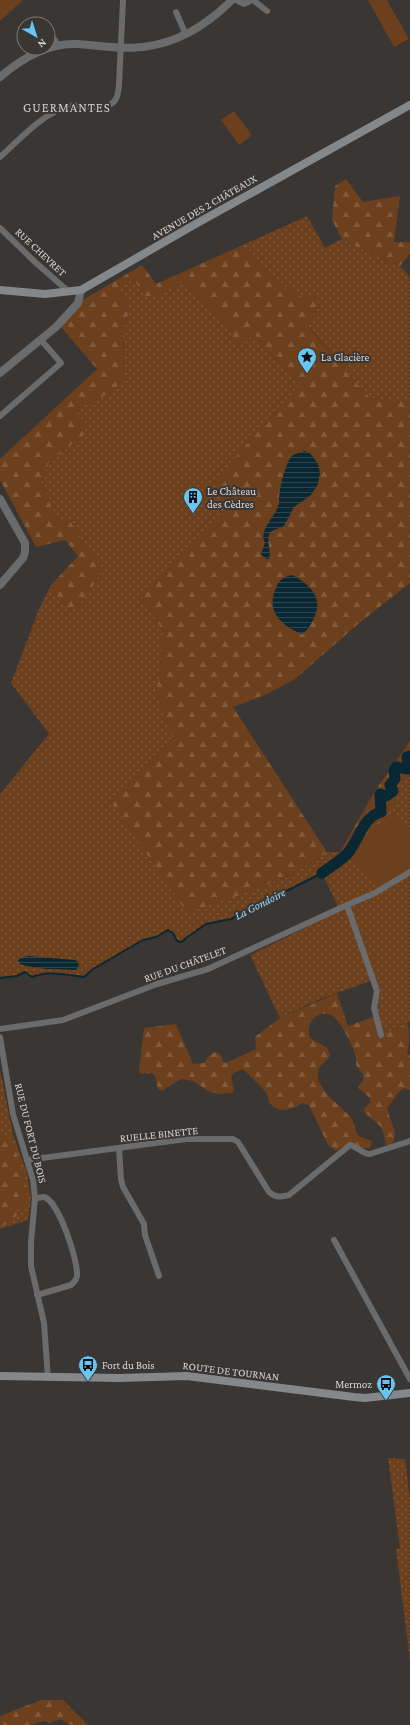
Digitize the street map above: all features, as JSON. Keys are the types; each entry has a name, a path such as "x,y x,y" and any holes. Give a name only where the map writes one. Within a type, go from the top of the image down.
{"main road":[{"name":"AVENUE DES 2 CHÂTEAUX","path":"0,290 45,294 81,290 192,226 410,105"},
{"name":"ROUTE DE TOURNAN","path":"0,1376 48,1378 187,1376 365,1398 410,1393"}],"street":[{"path":"0,157 54,111 70,106 105,107 115,101 118,95 119,85 123,0"},
{"path":"56,43 57,46 74,44 121,48 154,46 186,35 209,21 232,0"},
{"path":"236,0 244,4 252,0 267,11"},
{"path":"176,12 186,35"},
{"path":"0,77 26,56"},
{"name":"RUE CHEVRET","path":"0,228 34,262 68,291"},
{"path":"0,374 56,327 78,303 81,290"},
{"path":"0,416 61,363 41,340"},
{"path":"0,499 25,543 23,558 0,585"},
{"name":"RUE DU CHÂTELET","path":"0,1029 64,1020 157,984 208,969 375,893 410,872"},
{"path":"347,905 377,991 374,1008 381,1036"},
{"name":"RUE DU FORT DU BOIS","path":"0,1037 13,1114 33,1180 35,1198 30,1254 33,1277 44,1323 48,1378"},
{"name":"RUELLE BINETTE","path":"27,1160 186,1139 233,1139 238,1142 269,1192 273,1196 280,1198 289,1195 350,1145 354,1146 365,1154 370,1154 410,1142"},
{"path":"119,1148 123,1187 144,1224 145,1235 159,1276"},
{"path":"35,1198 45,1197 50,1201 65,1226 76,1257 77,1276 75,1282 71,1285 37,1295"},
{"path":"334,1240 410,1379"}],"green space":[{"path":"0,0 23,0 0,21"},
{"path":"368,0 387,0 409,39 394,47"},
{"path":"234,111 252,135 239,145 221,120"},
{"path":"346,179 363,202 400,196 394,242 410,242 410,254 400,266 373,255 342,239 332,220 335,186"},
{"path":"307,216 325,248 342,239 373,255 400,266 410,277 410,400 370,398 308,326 319,305 315,298 295,295 259,262 245,244"},
{"path":"245,244 259,262 295,294 302,297 315,297 319,305 308,327 370,398 410,400 410,583 358,624 295,679 265,695 233,707 327,852 295,872 260,888 187,913 111,802 173,739 156,690 161,671 163,631 142,598 225,508 213,482 299,386 255,335 237,347 229,340 233,330 184,281 155,296 145,296 134,280 129,281 118,291 127,301 128,314 124,331 123,378 112,392 79,408 76,413 85,422 85,434 49,462 41,482 57,519 69,520 104,570 77,609 65,609 51,585 78,556 65,540 36,547 0,480 0,459 97,369 61,327 81,301 142,265 156,284"},
{"path":"134,280 139,288 155,296 184,281 233,330 237,347 255,335 299,386 213,482 225,508 142,598 163,631 161,671 156,690 173,739 111,802 283,879 318,859 327,852 340,852 337,863 350,861 365,836 393,811 400,784 410,772 410,1021 385,1035 377,1010 380,991 376,979 320,999 280,1018 250,955 340,911 322,873 231,919 206,924 186,937 182,942 177,941 173,933 168,930 156,937 143,940 93,969 84,977 51,973 32,977 24,972 17,976 0,978 0,794 49,734 11,683 39,609 51,585 65,609 103,570 57,519 41,482 49,462 85,434 85,422 76,413 79,408 112,392 123,378 124,331 128,314 126,301 118,291 129,281"},
{"path":"410,741 410,772 400,784 393,811 365,836 350,861 342,868 337,864 340,852 375,791"},
{"path":"393,811 410,829 410,869 379,889 352,857 365,836"},
{"path":"337,993 348,1026 379,1015 385,1035 407,1023 409,1045 407,1052 410,1056 410,1090 404,1088 398,1093 387,1109 395,1132 394,1141 389,1146 386,1145 380,1126 364,1112 364,1109 371,1101 369,1097 358,1088 363,1080 363,1074 356,1065 356,1057 346,1033 338,1021 331,1015 321,1014 316,1016 310,1023 309,1028 310,1038 327,1048 330,1054 318,1071 320,1085 324,1091 347,1113 354,1124 358,1135 372,1141 370,1148 362,1148 349,1143 336,1151 328,1145 309,1105 302,1103 291,1109 285,1110 275,1108 271,1105 267,1093 243,1069 235,1072 231,1076 234,1090 232,1093 219,1094 210,1092 193,1081 181,1079 162,1091 158,1089 155,1076 151,1073 140,1074 139,1070 144,1028 176,1024 193,1064 204,1063 209,1056 215,1052 220,1054 224,1063 256,1049 255,1037 280,1018"},
{"path":"0,1070 13,1134 27,1173 31,1199 28,1220 0,1229"},
{"path":"8,1135 12,1139 25,1178 27,1203 17,1210 16,1220 0,1227 0,1137"},
{"path":"388,1458 405,1459 410,1499 410,1661 396,1549 400,1548"},
{"path":"41,1700 63,1700 88,1725 70,1725 60,1719 50,1723 43,1721 31,1725 0,1725 0,1716"}],"water":[{"path":"305,451 310,453 318,464 320,473 318,484 311,495 294,507 284,526 273,530 270,533 268,540 270,556 269,559 266,559 261,554 265,543 263,538 265,528 279,504 280,488 285,469 292,456"},
{"path":"292,575 311,588 317,600 316,614 309,627 302,634 288,627 277,617 274,611 273,596 278,583 284,578"},
{"path":"28,956 75,960 79,965 76,970 41,968 20,964 18,961 19,959"}],"waterway":[{"name":"La Gondoire","path":"322,873 347,854 369,819 381,812 380,794 386,796 393,791 390,785 395,779 394,771 396,767 408,769 407,757 410,756"},
{"name":"La Gondoire","path":"0,978 17,976 25,972 32,977 51,973 84,977 93,969 143,940 156,937 168,930 173,933 177,941 182,942 206,924 231,919 322,873"}],"place":[{"name":"La Glacière","path":"307,374"},
{"name":"Le Château des Cèdres","path":"193,514"},
{"name":"Fort du Bois","path":"88,1382"},
{"name":"Mermoz","path":"386,1401"}],"district":[{"name":"GUERMANTES","path":"67,107"}]}
